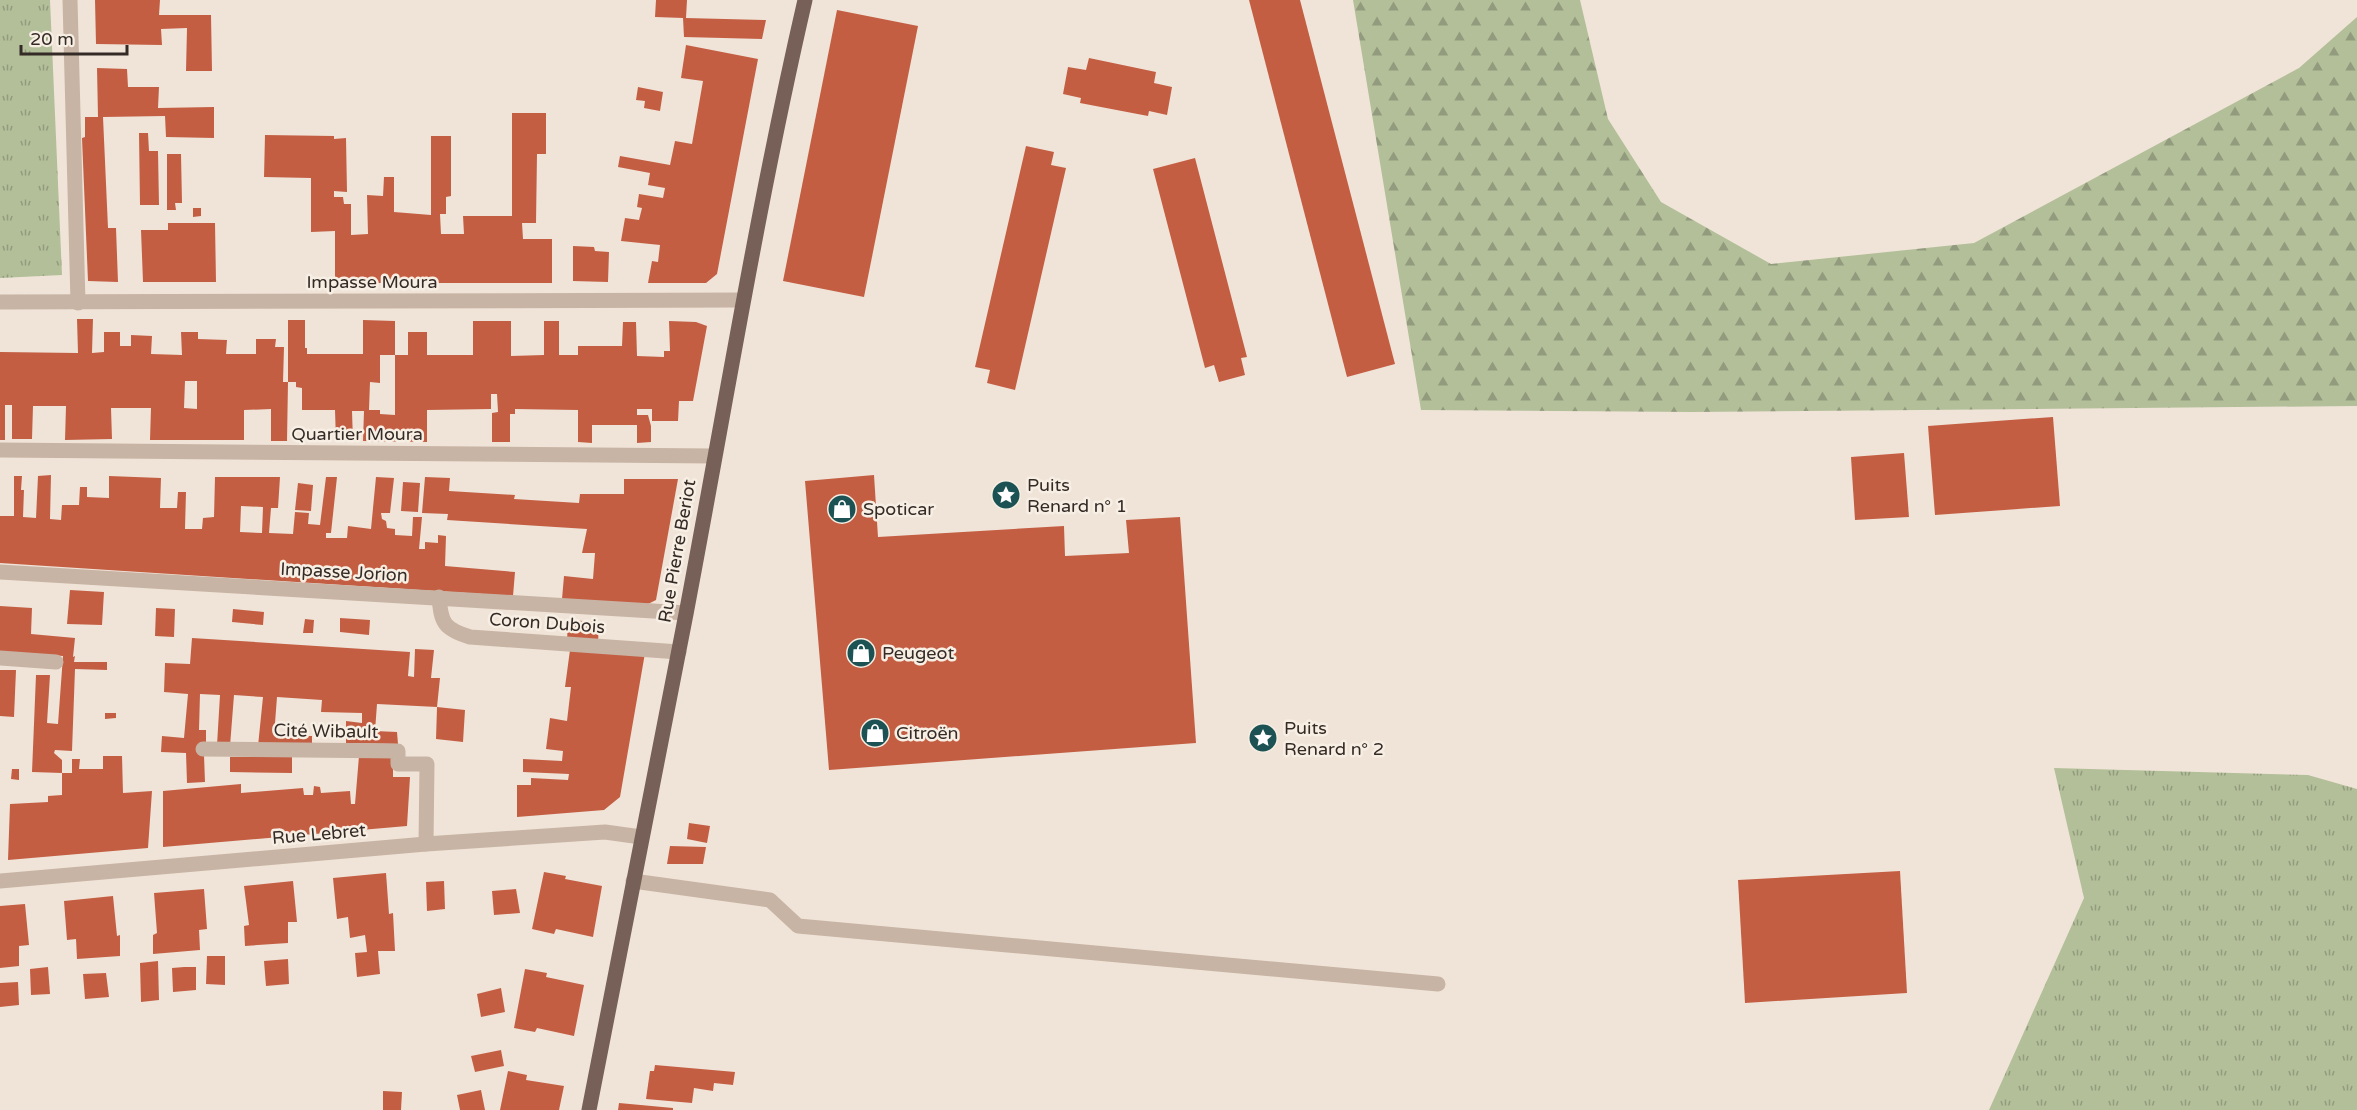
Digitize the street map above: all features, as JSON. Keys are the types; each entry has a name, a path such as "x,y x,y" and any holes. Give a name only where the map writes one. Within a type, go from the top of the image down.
{"main road":[{"name":"Rue Pierre Beriot","path":"589,1110 679,652 743,300 785,86 805,0"}],"street":[{"path":"70,0 78,303"},
{"name":"Impasse Moura","path":"0,302 743,300"},
{"name":"Quartier Moura","path":"0,450 714,456"},
{"name":"Impasse Jorion","path":"0,572 686,613"},
{"name":"Coron Dubois","path":"440,597 441,617 446,626 455,633 470,637 679,652"},
{"path":"0,658 56,662"},
{"name":"Cité Wibault","path":"203,748 398,751 398,764 427,764 426,844"},
{"name":"Rue Lebret","path":"0,881 426,844 605,832 641,837"},
{"path":"633,881 770,900 798,926 1438,984"}],"green space":[{"path":"0,0 50,0 62,275 0,278"},
{"path":"1353,0 1580,0 1608,119 1661,202 1771,264 1974,243 2299,68 2357,17 2357,406 1693,412 1421,410"},
{"path":"2054,768 2308,775 2357,789 2357,1110 1989,1110 2084,898"}],"building":[{"path":"95,0 160,0 159,15 211,15 212,71 186,71 187,28 161,29 162,45 96,44"},
{"path":"656,0 687,0 686,18 766,20 762,39 684,37 683,18 655,17"},
{"path":"1249,0 1300,0 1395,364 1347,377"},
{"path":"837,10 918,26 864,297 783,281"},
{"path":"686,45 758,59 717,274 706,283 648,283 652,261 658,262 660,245 621,241 625,218 639,220 642,208 637,207 639,194 663,198 665,188 648,185 650,173 618,167 620,156 670,165 675,141 692,144 703,81 681,78"},
{"path":"1089,58 1156,72 1154,83 1172,87 1167,115 1149,111 1148,116 1080,103 1081,98 1063,94 1068,67 1086,70"},
{"path":"97,68 127,69 128,87 159,87 158,108 214,107 214,138 166,137 165,116 103,117 108,228 116,228 118,282 88,281 82,138 85,137 85,117 98,117"},
{"path":"638,87 663,92 660,111 644,108 645,101 636,100"},
{"path":"512,113 546,113 546,154 537,154 536,223 522,223 523,239 552,239 552,283 335,283 335,231 311,232 311,178 264,177 265,135 346,138 347,192 334,191 334,197 343,197 344,204 351,204 351,235 368,234 367,195 383,196 384,177 394,177 394,212 431,215 431,136 451,136 451,196 446,197 446,214 440,214 441,234 464,234 463,216 512,216"},
{"path":"139,133 148,133 149,151 158,151 159,205 140,205"},
{"path":"1026,146 1054,152 1051,165 1066,168 1015,390 987,383 990,370 975,367"},
{"path":"167,154 181,154 182,203 175,203 176,210 167,210"},
{"path":"1195,158 1247,357 1241,358 1245,375 1219,382 1214,365 1205,368 1153,169"},
{"path":"193,208 201,208 201,216 193,217"},
{"path":"168,223 215,223 216,282 143,282 141,230 168,230"},
{"path":"573,246 594,247 595,251 609,252 608,282 573,281"},
{"path":"77,319 93,319 92,353 104,352 104,332 120,332 120,346 131,346 131,335 152,336 151,354 182,355 181,332 198,332 198,339 227,340 226,354 256,354 256,339 276,339 275,347 284,347 283,382 288,382 287,441 271,441 271,409 244,410 244,440 150,440 151,408 111,408 112,439 65,440 66,406 33,406 32,439 12,439 12,405 5,405 5,440 0,440 0,352 78,353","holes":["185,381 197,381 197,409 184,408"]},
{"path":"288,320 305,320 307,354 363,354 363,320 395,321 395,355 408,355 408,332 427,332 427,355 473,355 473,321 511,321 511,356 544,355 544,321 559,321 559,355 578,355 578,346 622,346 623,322 636,322 637,356 664,357 664,351 670,351 669,321 696,322 707,326 693,401 679,401 678,421 652,421 652,409 637,409 637,415 648,415 651,442 637,443 637,425 592,425 592,443 578,442 578,410 515,409 515,414 510,414 510,442 492,442 492,413 498,412 497,394 491,394 491,409 427,410 427,442 363,441 364,411 352,411 353,441 336,441 335,410 302,410 302,388 296,387 296,382 288,382","holes":["380,355 395,355 395,415 380,414 380,410 369,410 370,382 380,383"]},
{"path":"2053,417 2060,506 1935,515 1928,426"},
{"path":"1904,453 1909,517 1855,520 1851,457"},
{"path":"51,475 50,519 61,520 62,505 79,505 80,487 87,487 87,497 109,498 109,476 161,478 160,508 177,508 178,492 186,492 185,529 202,529 203,518 214,517 215,477 280,477 278,508 271,508 269,533 293,534 295,512 309,513 308,524 320,525 326,477 337,477 331,533 326,533 326,538 347,538 348,526 371,529 376,477 394,478 390,513 381,513 387,528 395,529 395,535 412,536 413,517 422,517 419,549 425,549 425,542 438,543 438,535 446,536 445,566 515,572 513,596 0,563 0,516 14,516 14,476 22,476 23,517 36,518 38,476","holes":["241,506 263,507 262,533 240,532"]},
{"path":"874,475 878,537 1064,526 1065,556 1129,553 1126,520 1180,517 1196,743 829,770 805,481"},
{"path":"425,477 450,478 449,491 515,495 514,499 579,503 580,494 624,494 624,479 678,479 656,600 648,604 562,599 564,576 593,579 595,553 582,553 587,529 447,520 448,514 422,513"},
{"path":"403,482 420,483 418,512 401,511"},
{"path":"298,483 313,485 311,511 295,510"},
{"path":"70,590 104,592 102,625 67,624"},
{"path":"0,606 32,608 31,634 75,638 74,662 107,662 107,670 75,669 72,751 55,750 54,753 62,760 62,773 32,772 36,675 50,675 47,723 58,724 63,656 0,652"},
{"path":"156,608 175,609 174,637 155,636"},
{"path":"233,609 264,612 263,625 232,622"},
{"path":"340,618 370,620 369,635 340,632"},
{"path":"305,619 314,620 313,633 303,633"},
{"path":"568,620 599,622 598,643 567,641"},
{"path":"192,638 410,652 408,676 414,677 415,649 434,650 431,678 440,678 437,707 377,704 375,731 397,732 398,744 346,743 346,721 362,723 362,713 321,712 322,700 277,697 274,736 312,736 312,744 258,746 263,697 234,695 230,746 217,745 220,695 200,694 199,730 206,730 206,745 198,745 198,754 204,755 205,782 187,783 186,753 161,752 162,736 184,738 188,694 164,692 165,663 190,664"},
{"path":"570,650 645,653 620,797 604,810 517,817 517,785 531,785 531,778 568,780 569,774 523,772 523,759 562,761 563,751 546,749 550,718 567,721 571,687 565,687"},
{"path":"0,670 16,670 14,717 0,716"},
{"path":"437,707 465,710 463,742 436,739"},
{"path":"105,713 116,713 116,718 105,719"},
{"path":"393,755 393,777 410,777 407,826 163,847 163,791 241,784 241,793 303,788 304,795 313,795 314,786 320,787 321,793 350,791 351,804 355,804 359,756"},
{"path":"103,756 122,756 123,793 152,791 148,848 8,860 10,804 48,802 48,796 62,795 62,773 72,773 72,759 80,759 79,769 103,769"},
{"path":"230,757 292,757 292,773 230,772"},
{"path":"12,769 19,769 19,780 11,779"},
{"path":"689,823 710,826 707,843 687,839"},
{"path":"670,846 706,847 703,864 667,864"},
{"path":"1900,871 1907,993 1745,1003 1738,880"},
{"path":"544,872 566,876 565,879 602,886 593,937 556,929 554,934 532,929"},
{"path":"386,873 389,914 393,913 395,951 378,951 380,974 357,977 355,953 367,952 365,935 350,938 348,917 337,919 333,878"},
{"path":"293,881 297,922 288,922 288,943 245,946 244,926 249,925 244,886"},
{"path":"444,881 445,909 427,911 426,882"},
{"path":"204,889 207,929 199,930 200,950 153,954 153,935 157,933 154,893"},
{"path":"516,889 520,913 494,915 492,891"},
{"path":"113,896 117,936 120,935 120,956 77,959 76,939 67,940 64,901"},
{"path":"25,904 29,945 19,946 19,966 0,968 0,906"},
{"path":"207,956 225,956 225,985 206,984"},
{"path":"288,959 289,984 266,986 264,961"},
{"path":"158,961 159,1000 141,1002 140,963"},
{"path":"48,967 50,994 31,995 30,969"},
{"path":"196,967 196,990 173,992 172,968"},
{"path":"525,969 547,973 546,977 584,985 574,1036 537,1028 535,1032 514,1028"},
{"path":"106,973 109,997 85,999 83,974"},
{"path":"18,982 19,1005 0,1007 0,983"},
{"path":"501,988 505,1012 481,1017 477,994"},
{"path":"501,1050 504,1066 475,1072 471,1056"},
{"path":"655,1065 735,1072 733,1085 714,1083 713,1091 694,1088 692,1103 646,1099 650,1071 654,1071"},
{"path":"508,1071 527,1075 526,1080 564,1086 559,1110 500,1110"},
{"path":"481,1090 485,1110 460,1110 457,1095"},
{"path":"383,1091 402,1092 401,1110 383,1110"},
{"path":"619,1103 673,1108 673,1110 618,1110"}],"place":[{"name":"Puits Renard n° 1","path":"1006,495"},
{"name":"Spoticar","path":"842,509"},
{"name":"Peugeot","path":"861,653"},
{"name":"Citroën","path":"875,733"},
{"name":"Puits Renard n° 2","path":"1263,738"}]}
